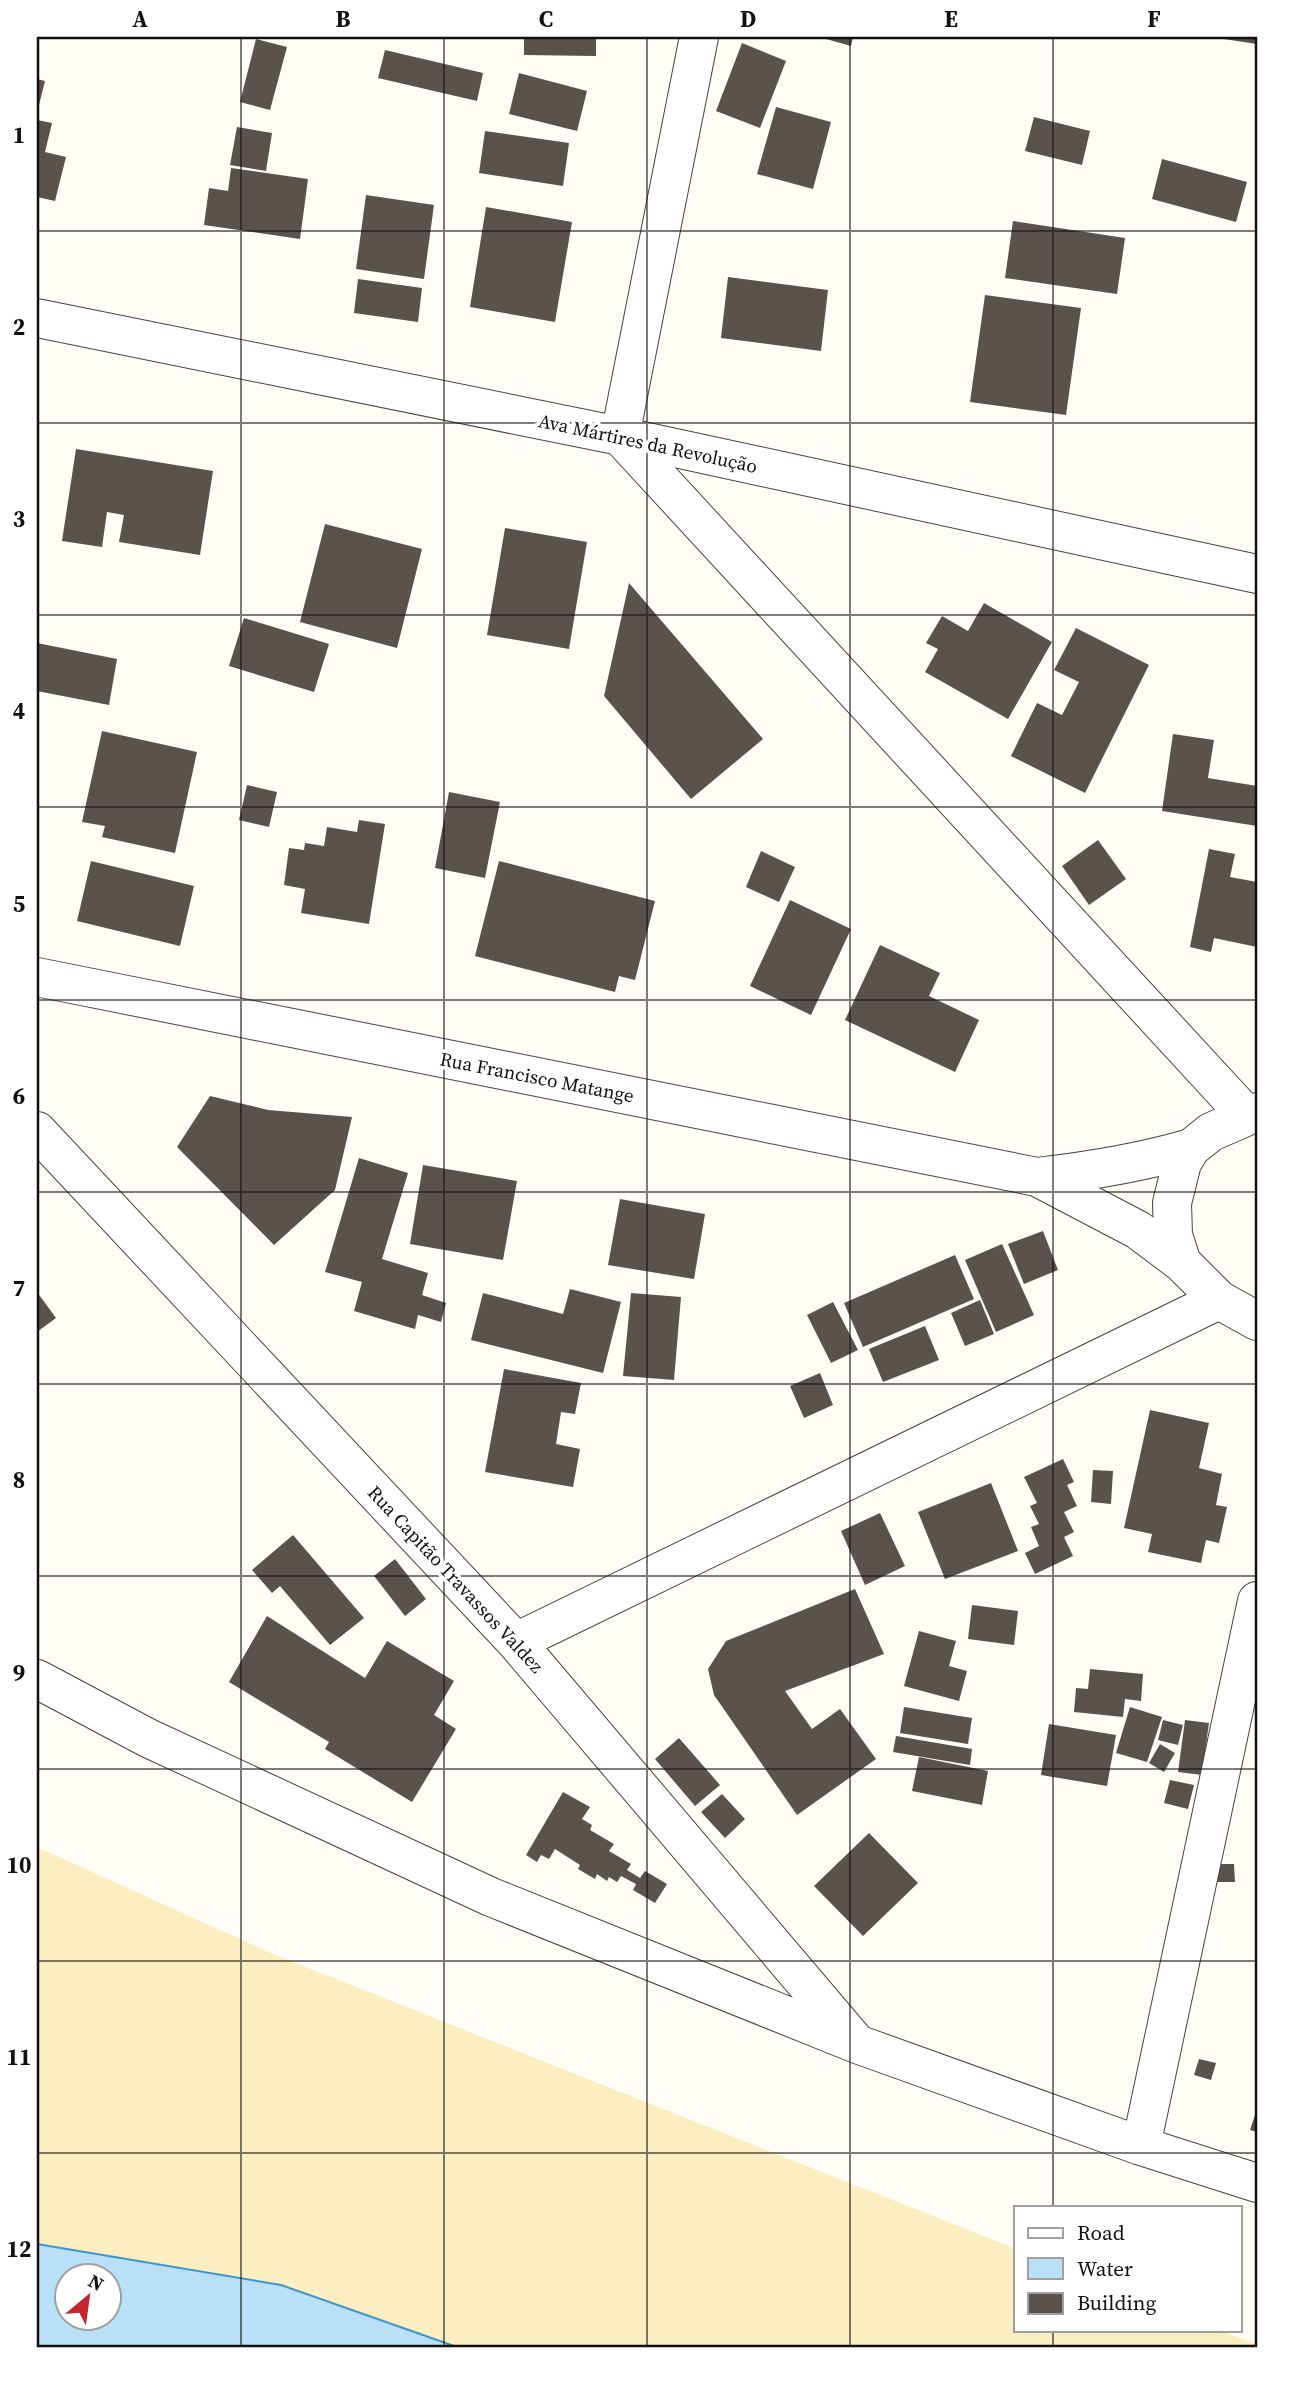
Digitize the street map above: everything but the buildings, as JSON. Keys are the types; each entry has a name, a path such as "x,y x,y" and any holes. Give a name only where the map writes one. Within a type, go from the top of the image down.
{"street":[{"path":"699,37 620,436 1252,1113 1211,1132 1191,1149 1182,1163 1172,1203 1173,1235 1182,1263"},
{"name":"Ava Mártires da Revolução","path":"37,318 620,436 1257,573"},
{"name":"Rua Francisco Matange","path":"37,977 1037,1177"},
{"name":"Rua Capitão Travassos Valdez","path":"37,1131 516,1642 857,2044"},
{"path":"1037,1177 1114,1167 1191,1149"},
{"path":"1037,1177 1138,1230 1182,1263 1219,1300 1257,1321"},
{"path":"516,1642 1219,1300"},
{"path":"1141,2146 1257,1601"},
{"path":"37,1679 148,1738 491,1897 857,2044 1141,2146 1257,2183"}],"sand":[{"path":"37,1847 273,1954 1014,2248 1014,2332 1224,2332 1257,2344 1257,2347 457,2347 281,2285 37,2244"}],"water":[{"path":"37,2244 281,2285 457,2347 37,2347"}]}
